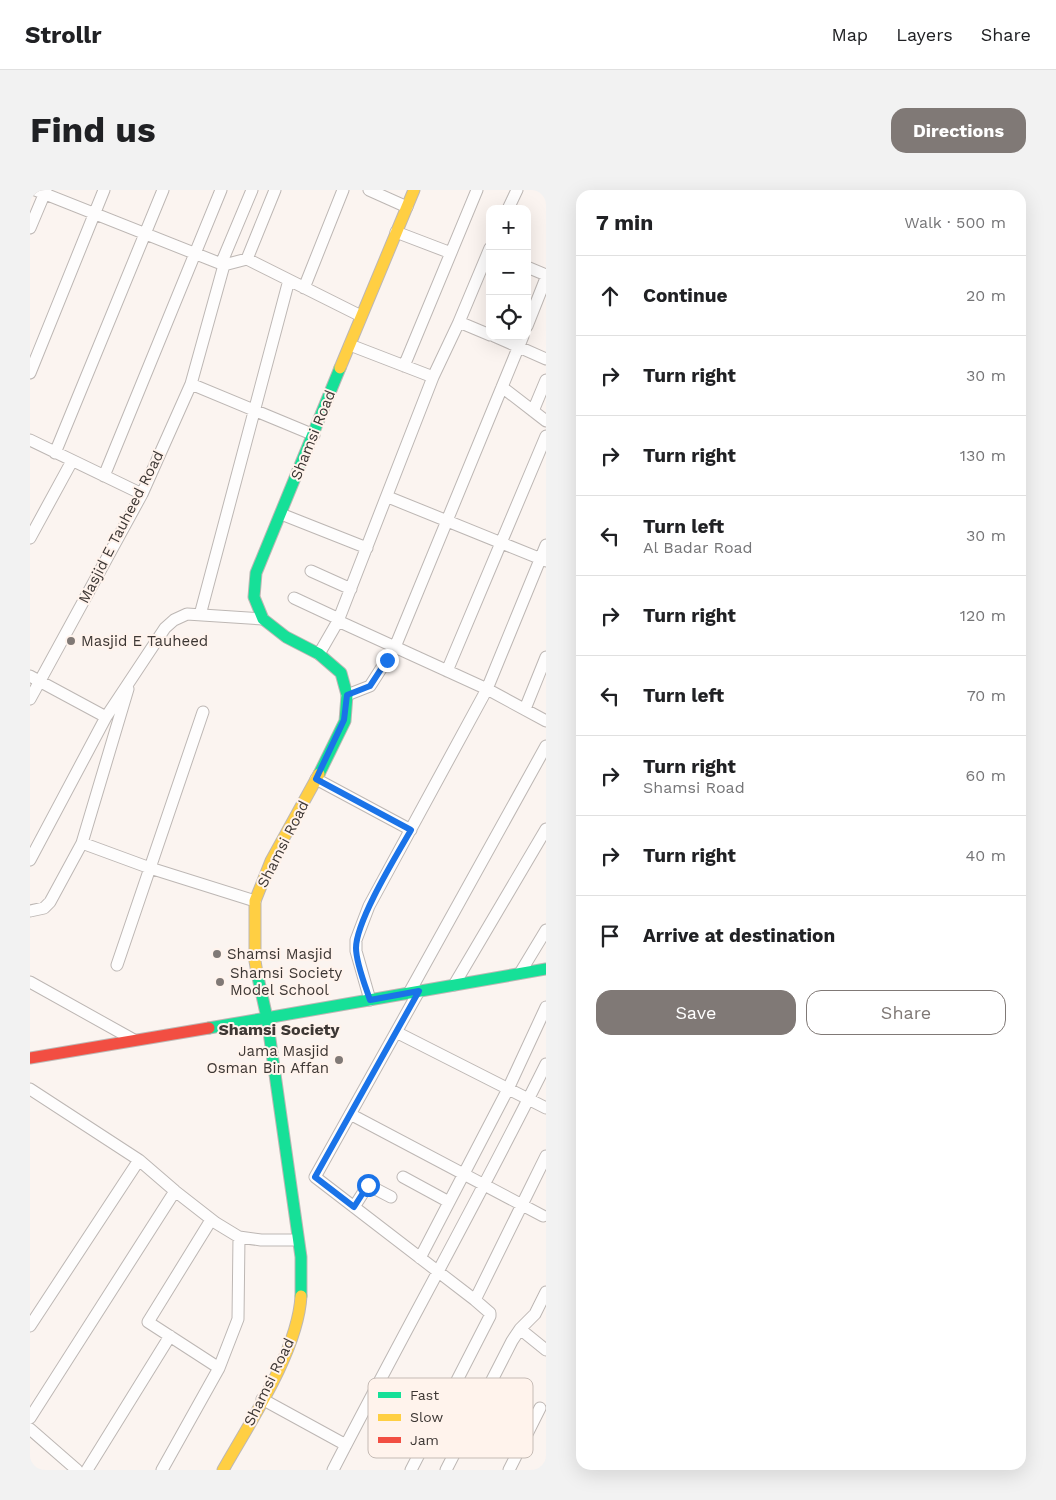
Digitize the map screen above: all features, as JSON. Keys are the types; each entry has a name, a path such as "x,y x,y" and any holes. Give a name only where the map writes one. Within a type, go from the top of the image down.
{"street":[{"path":"30,373 104,190"},
{"path":"55,452 163,190"},
{"path":"104,476 221,190"},
{"name":"Masjid E Tauheed Road","path":"30,699 35,679 142,494 191,384 223,264 252,190"},
{"path":"247,259 275,190"},
{"path":"304,288 342,190"},
{"path":"369,190 407,207"},
{"name":"Shamsi Road","path":"223,1470 278,1371 292,1338 301,1299 301,1257 267,1018 255,961 255,901 271,861 316,779 344,720 347,695 341,673 320,654 286,637 263,619 254,597 256,573 414,190"},
{"path":"404,366 477,190"},
{"path":"510,205 517,190"},
{"path":"30,228 42,191 223,264 247,259 361,316"},
{"path":"396,232 451,253"},
{"path":"320,654 339,620 433,377 490,250"},
{"path":"531,269 546,277 531,316"},
{"path":"200,615 289,280"},
{"path":"459,322 486,332"},
{"path":"347,695 370,686 395,647 521,341 546,359"},
{"path":"350,345 433,377"},
{"path":"533,411 546,380"},
{"path":"191,384 314,434"},
{"path":"502,387 546,421"},
{"path":"447,671 546,436"},
{"path":"30,440 142,494"},
{"path":"30,538 33,524 72,461"},
{"path":"388,497 543,560"},
{"path":"280,514 367,548"},
{"path":"370,1000 356,951 356,940 369,906 488,689 543,560 546,545"},
{"path":"311,571 352,589"},
{"path":"294,598 488,689 546,721"},
{"path":"30,860 106,717 165,628 174,620 187,614 263,619"},
{"path":"525,710 546,657"},
{"path":"30,911 44,908 50,902 82,843 132,678"},
{"path":"35,679 106,717"},
{"path":"117,965 204,712"},
{"path":"458,1378 490,1316 488,1310 315,1177 396,1032 414,992 546,746"},
{"path":"316,779 411,830"},
{"path":"454,985 546,829"},
{"path":"82,843 150,868 255,901"},
{"path":"520,973 546,930"},
{"path":"30,1058 546,969"},
{"path":"30,982 134,1040"},
{"path":"420,1258 508,1089 546,1007"},
{"path":"396,1032 546,1108"},
{"path":"381,1378 485,1185 546,1064"},
{"path":"30,1089 139,1160 211,1220 240,1237 261,1240 298,1240"},
{"path":"350,1114 543,1216"},
{"path":"475,1300 546,1156"},
{"path":"30,1326 139,1160"},
{"path":"403,1177 449,1202"},
{"path":"354,1207 368,1185 391,1198"},
{"path":"30,1418 175,1191"},
{"path":"211,1220 148,1322 219,1368"},
{"path":"162,1470 219,1368 238,1319 240,1237"},
{"path":"493,1378 520,1329 534,1314 546,1292"},
{"path":"520,1329 546,1350"},
{"path":"87,1470 170,1336"},
{"path":"262,1399 346,1445"},
{"path":"346,1470 334,1467 368,1403"},
{"path":"533,1422 540,1408"},
{"path":"30,1429 72,1468"},
{"path":"411,1470 417,1458"},
{"path":"446,1470 452,1458"},
{"path":"508,1470 514,1458"}],"traffic: fast":[{"path":"319,774 345,721 347,695 341,673 319,654 286,637 263,619 254,597 256,573 340,368"},
{"path":"209,1028 546,969"},
{"path":"257,973 267,1018 301,1257 301,1296"}],"traffic: slow":[{"path":"340,368 414,190"},
{"path":"257,973 255,961 255,901 271,861 319,774"},
{"path":"223,1470 259,1408 282,1363 298,1317 301,1296"}],"traffic: jam":[{"path":"30,1058 209,1028"}],"place":[{"name":"Masjid E Tauheed","path":"71,641"},
{"name":"Shamsi Masjid","path":"217,954"},
{"name":"Shamsi Society Model School","path":"220,982"},
{"name":"Jama Masjid Osman Bin Affan","path":"339,1060"}],"district":[{"name":"Shamsi Society","path":"279,1029"}],"route":[{"path":"368,1185 354,1207 315,1177 419,991 370,1000 356,951 356,940 369,906 411,830 316,779 344,720 347,695 370,686 387,660"}]}
